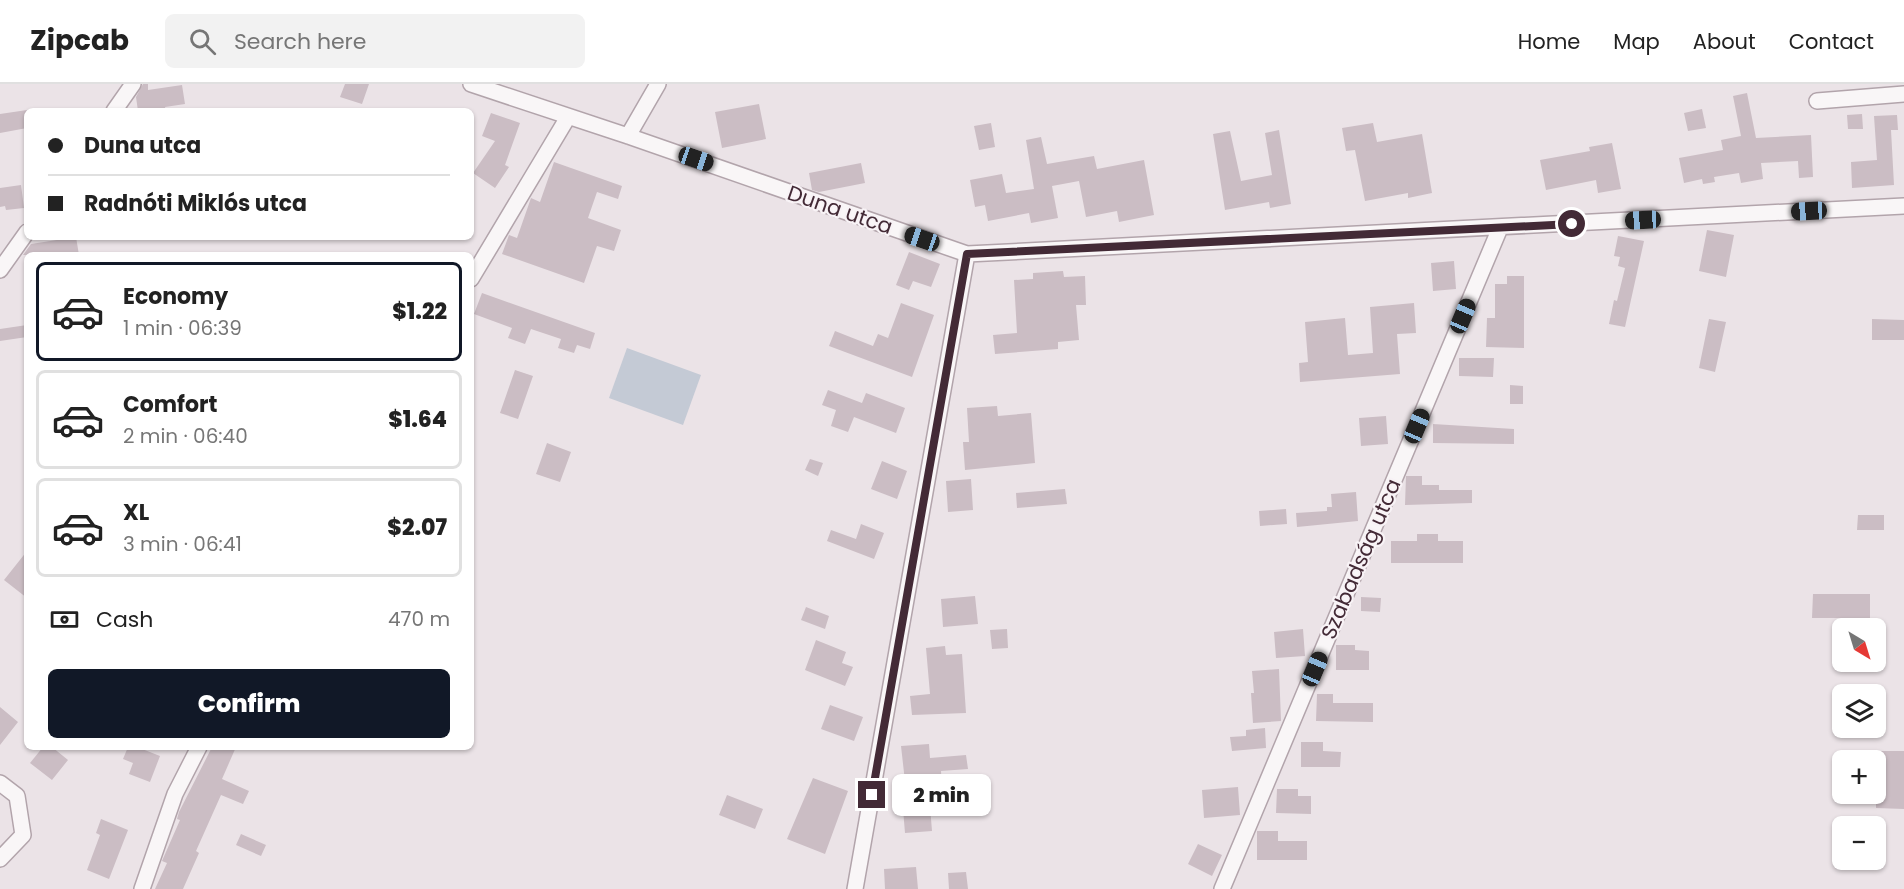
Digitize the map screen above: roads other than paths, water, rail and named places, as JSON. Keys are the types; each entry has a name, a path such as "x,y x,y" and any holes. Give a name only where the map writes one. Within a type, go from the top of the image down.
{"street":[{"path":"116,108 133,84"},
{"name":"Duna utca","path":"471,84 967,254 1904,206"},
{"path":"628,136 658,84"},
{"path":"1816,101 1904,94"},
{"path":"474,274 568,117"},
{"name":"Szabadság utca","path":"1222,889 1500,228"},
{"path":"0,270 24,236"},
{"path":"855,889 967,254"},
{"path":"142,889 175,794 197,750"},
{"path":"0,783 17,796 23,835 0,859"}]}
